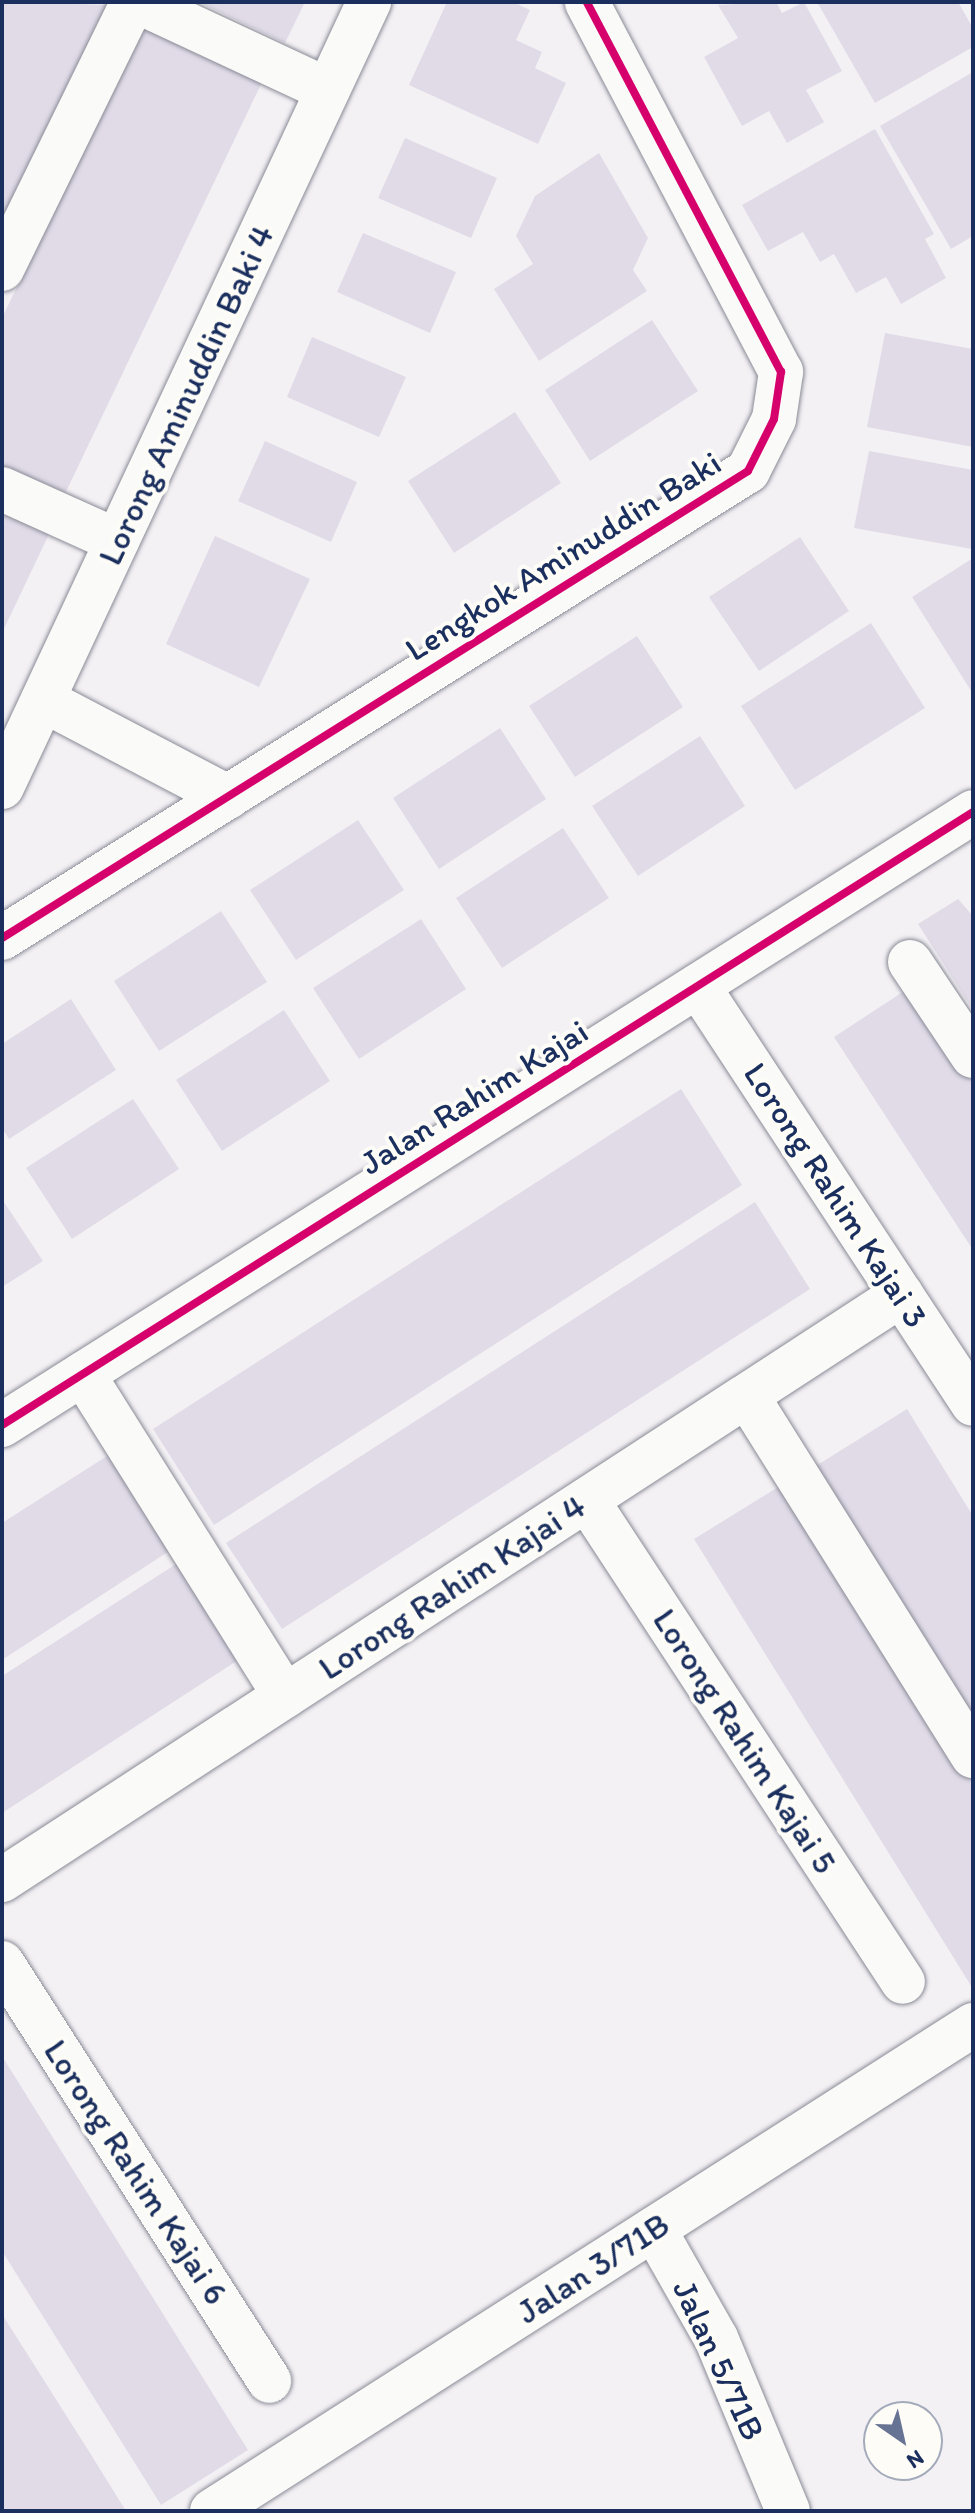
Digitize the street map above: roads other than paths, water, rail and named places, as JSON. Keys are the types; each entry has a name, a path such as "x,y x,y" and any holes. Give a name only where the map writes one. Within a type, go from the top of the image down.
{"street":[{"path":"2,269 136,2 328,90"},
{"name":"Lorong Aminuddin Baki 4","path":"2,787 369,2"},
{"name":"Lengkok Aminuddin Baki","path":"2,938 748,471 774,419 781,372 587,2"},
{"path":"2,489 117,541"},
{"path":"43,700 228,797"},
{"name":"Jalan Rahim Kajai","path":"2,1425 973,812"},
{"path":"910,962 973,1056"},
{"name":"Lorong Rahim Kajai 3","path":"698,986 973,1404"},
{"name":"Lorong Rahim Kajai 4","path":"2,1880 901,1295"},
{"path":"83,1374 285,1696"},
{"path":"747,1396 973,1756"},
{"name":"Lorong Rahim Kajai 5","path":"587,1500 903,1982"},
{"name":"Lorong Rahim Kajai 6","path":"2,1963 269,2381"},
{"name":"Jalan 3/71B","path":"212,2511 973,2025"},
{"name":"Jalan 5/71B","path":"654,2229 716,2338 773,2505"}]}
